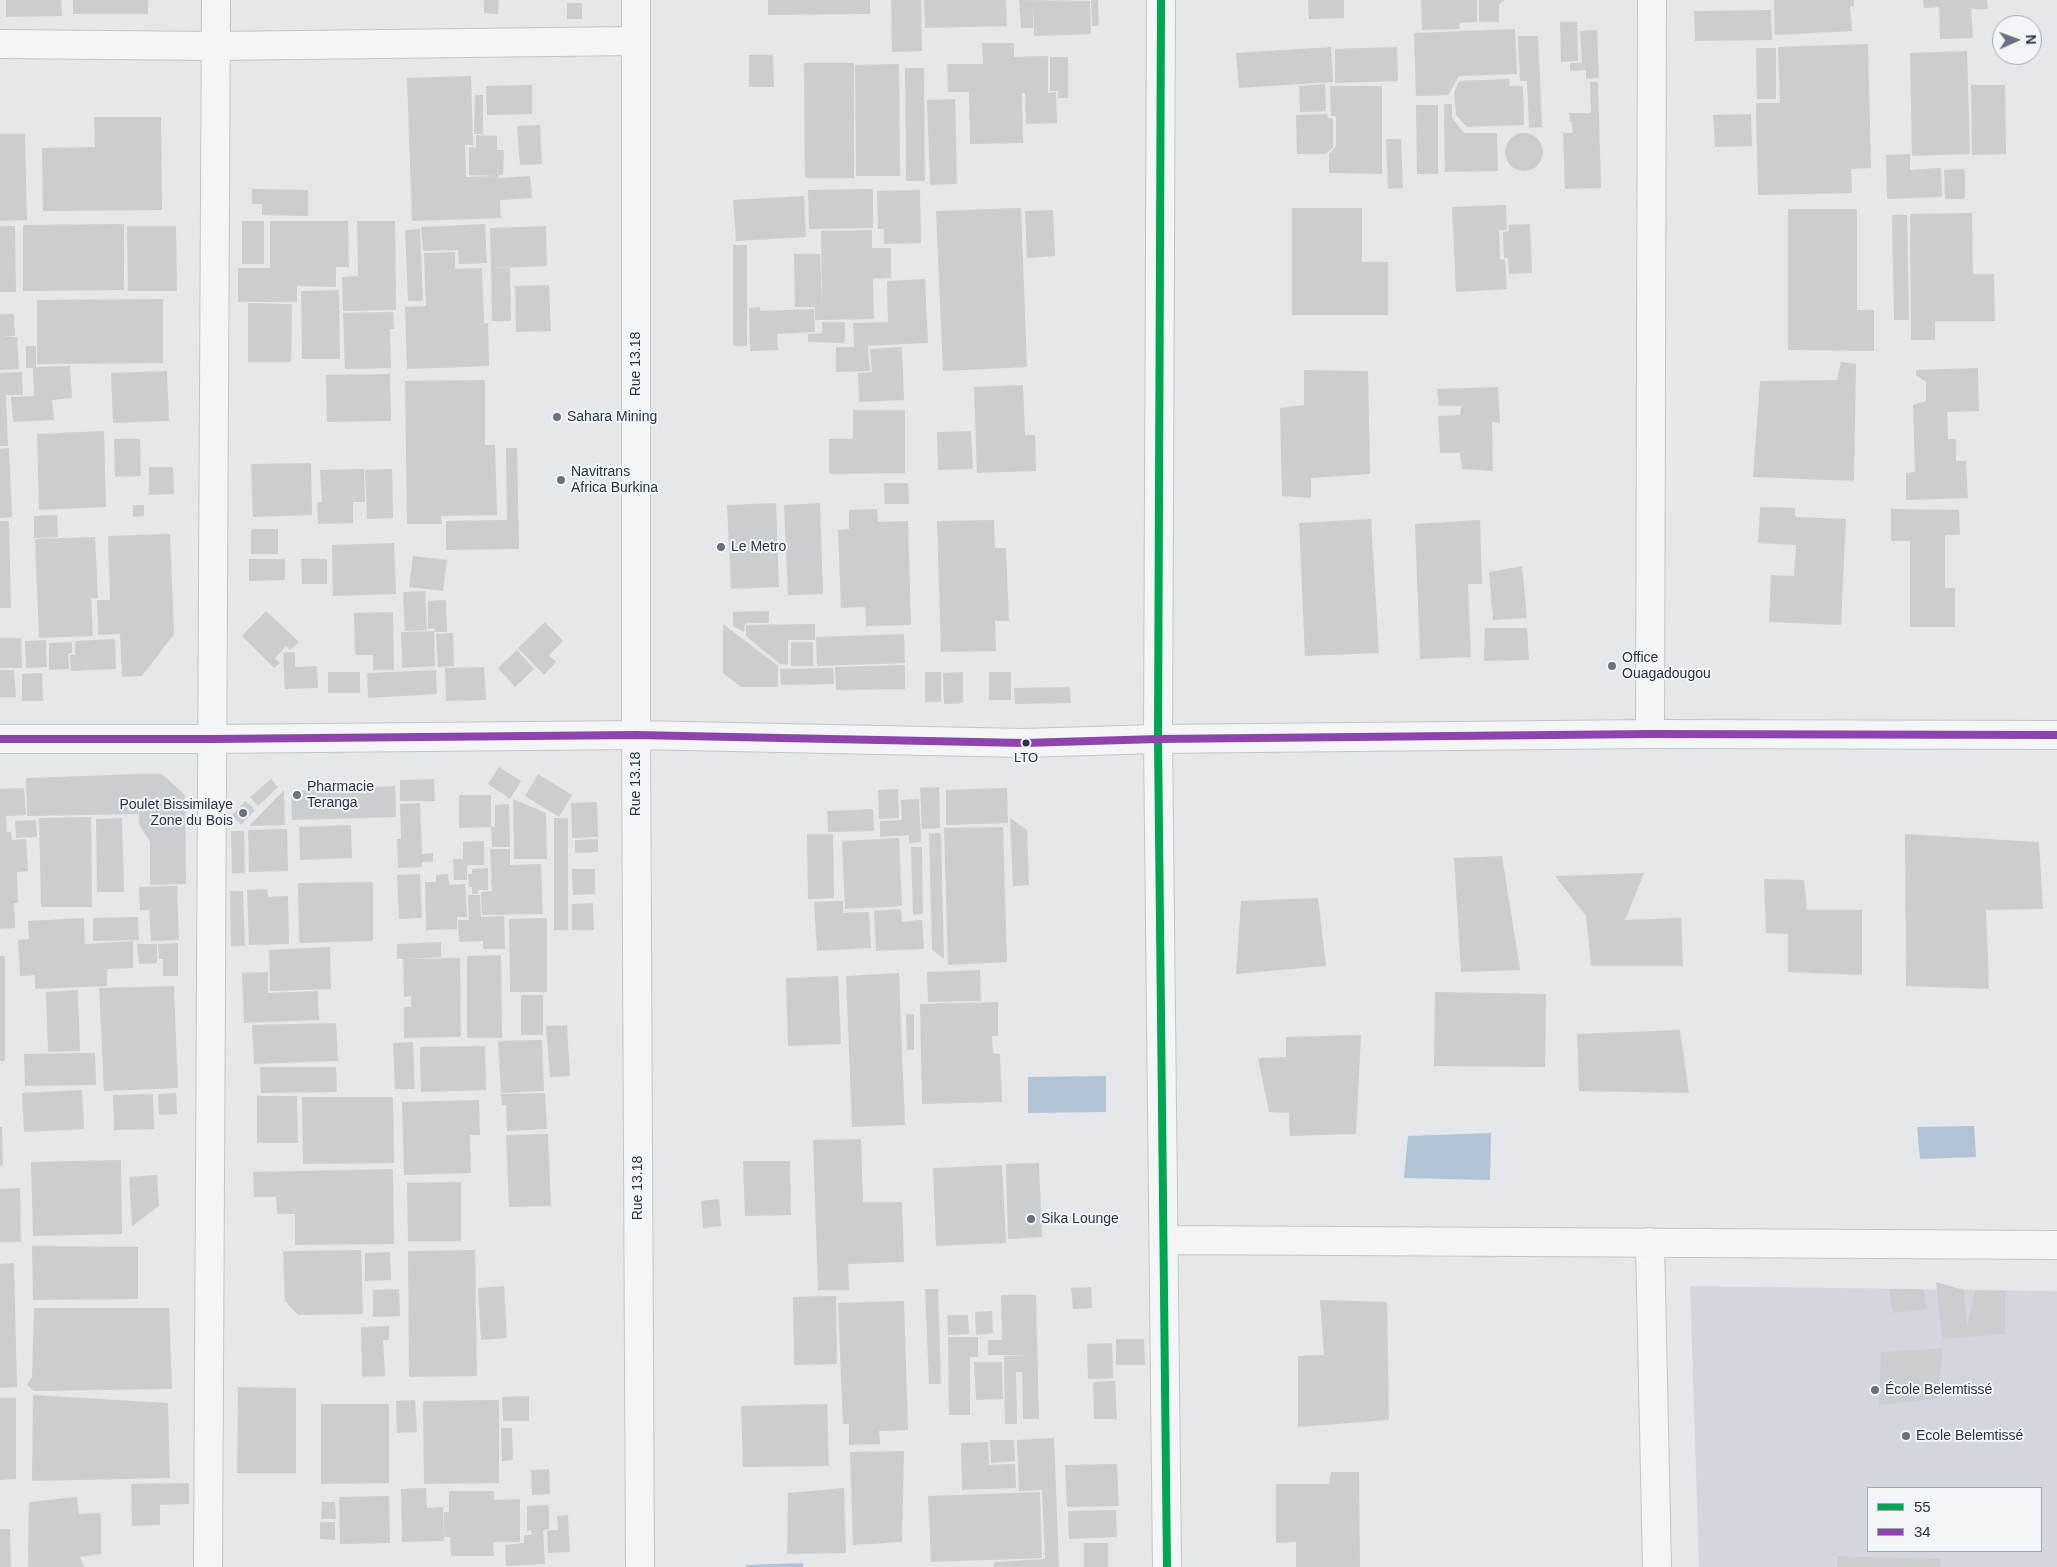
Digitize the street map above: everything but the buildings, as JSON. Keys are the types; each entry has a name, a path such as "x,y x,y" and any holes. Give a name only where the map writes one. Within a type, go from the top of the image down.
{"street":[{"path":"208,1567 216,0"},
{"name":"Rue 13.18","path":"636,0 636,735 640,1567"},
{"path":"1161,0 1158,739 1166,1567"},
{"path":"1650,734 1652,0"},
{"path":"0,44 215,46 636,41"},
{"path":"0,739 636,735 1024,743 1158,739 1650,734 2057,735"},
{"path":"1164,1240 2057,1245"},
{"path":"1650,1242 1657,1567"}],"shaded area":[{"name":"École Belemtissé","path":"1690,1286 2057,1291 2057,1567 1699,1567"}],"water":[{"path":"1106,1076 1106,1112 1028,1113 1028,1077"},
{"path":"1974,1126 1976,1157 1920,1159 1917,1127"},
{"path":"1491,1133 1490,1180 1404,1178 1408,1136"},
{"path":"803,1563 803,1567 746,1567 746,1565"}],"transit line":[{"name":"55","path":"1161,0 1158,739 1167,1567"},
{"name":"34","path":"0,739 636,735 1024,743 1158,739 1650,734 2057,735"}],"place":[{"name":"Sahara Mining","path":"557,417"},
{"name":"Navitrans Africa Burkina","path":"561,480"},
{"name":"Le Metro","path":"721,547"},
{"name":"Office Ouagadougou","path":"1612,666"},
{"name":"LTO","path":"1026,743"},
{"name":"Pharmacie Teranga","path":"297,795"},
{"name":"Poulet Bissimilaye Zone du Bois","path":"243,813"},
{"name":"Sika Lounge","path":"1031,1219"},
{"name":"École Belemtissé","path":"1875,1390"},
{"name":"Ecole Belemtissé","path":"1906,1436"}]}
